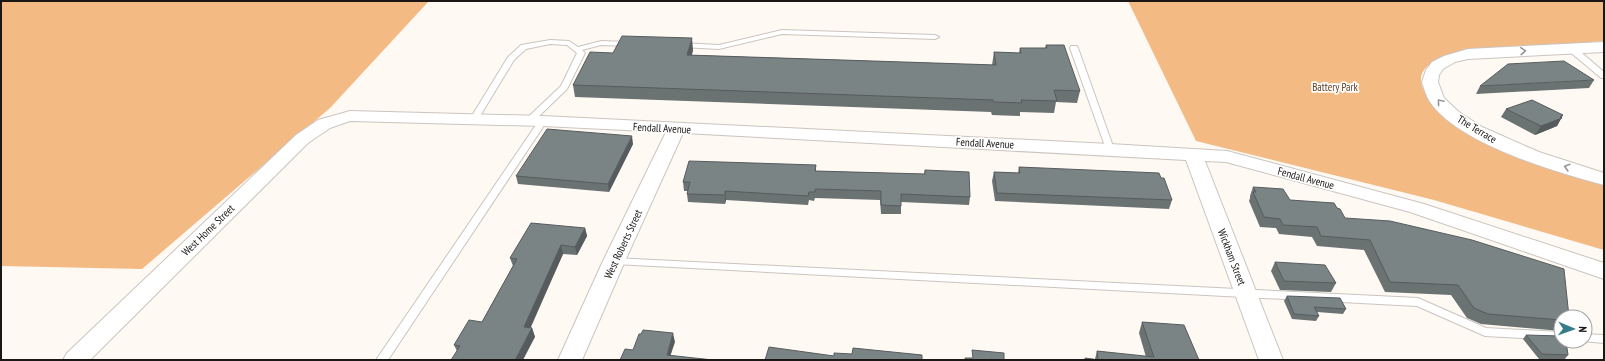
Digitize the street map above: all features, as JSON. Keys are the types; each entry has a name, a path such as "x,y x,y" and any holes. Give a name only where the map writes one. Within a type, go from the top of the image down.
{"street":[{"name":"The Terrace","path":"1604,46 1481,53 1452,58 1440,64 1433,70 1430,78 1430,88 1438,100 1464,124 1518,151 1604,178"},
{"name":"Fendall Avenue","path":"350,116 536,121 1110,149 1227,157 1417,208 1604,271"},
{"name":"West Home Street","path":"75,360 302,139 319,125 334,119 350,116"},
{"name":"West Roberts Street","path":"570,360 614,261 677,128"},
{"name":"Wickham Street","path":"1193,154 1271,360"}],"lane":[{"path":"672,45 719,47 782,32 935,37"},
{"path":"382,360 536,121 564,87 581,54 569,42 550,42 524,47 511,59 474,119"},
{"path":"577,50 601,43 640,44"},
{"path":"1074,48 1110,149"},
{"path":"1572,49 1604,76"},
{"path":"614,261 1418,302 1485,332 1553,336"},
{"path":"1593,338 1604,339"}],"green space":[{"path":"1,1 429,1 330,108 142,269 1,266"},
{"name":"Battery Park","path":"1128,1 1604,1 1604,41 1465,51 1448,55 1431,64 1425,69 1421,76 1421,84 1426,94 1440,111 1604,182 1604,250 1434,200 1196,141"}],"building":[{"path":"622,36 692,38 687,55 996,65 994,52 1021,53 1020,48 1047,48 1046,45 1064,45 1080,91 1054,90 1057,101 1021,100 1022,103 994,102 993,100 573,85 590,52 613,53"},
{"path":"1564,61 1594,80 1480,86 1508,64"},
{"path":"1532,100 1563,115 1560,117 1562,118 1541,126 1506,109"},
{"path":"547,129 632,136 608,184 516,176"},
{"path":"689,161 816,165 815,171 925,174 925,170 969,172 970,197 901,194 901,206 881,205 881,191 815,189 815,192 809,192 808,196 725,191 725,195 687,194 690,182 683,182"},
{"path":"1019,167 1159,173 1161,178 1164,178 1172,200 997,193 994,172 1020,173"},
{"path":"1253,187 1283,189 1290,200 1334,203 1337,208 1340,209 1345,218 1390,221 1472,240 1564,269 1568,309 1553,309 1553,319 1488,314 1474,308 1458,285 1390,282 1370,240 1321,236 1317,227 1283,225 1280,219 1264,217 1253,192 1256,192"},
{"path":"531,223 585,228 575,247 561,245 524,327 532,328 515,360 451,360 460,346 454,345 469,320 482,322 517,259 510,258"},
{"path":"1275,262 1325,265 1336,283 1284,281"},
{"path":"1287,296 1340,298 1346,309 1314,307 1319,316 1294,314"},
{"path":"1142,322 1184,325 1199,360 1098,360 1097,351 1154,357"},
{"path":"643,330 673,333 667,355 713,360 620,360 625,349 633,350 639,334 641,334"},
{"path":"1526,335 1553,336 1553,349 1567,349 1568,355 1542,354"},
{"path":"769,347 834,356 834,353 852,354 853,348 922,355 922,360 765,360"},
{"path":"972,350 1004,353 1004,360 965,360 965,358 973,358"},
{"path":"1085,358 1098,360 1085,360"}]}
